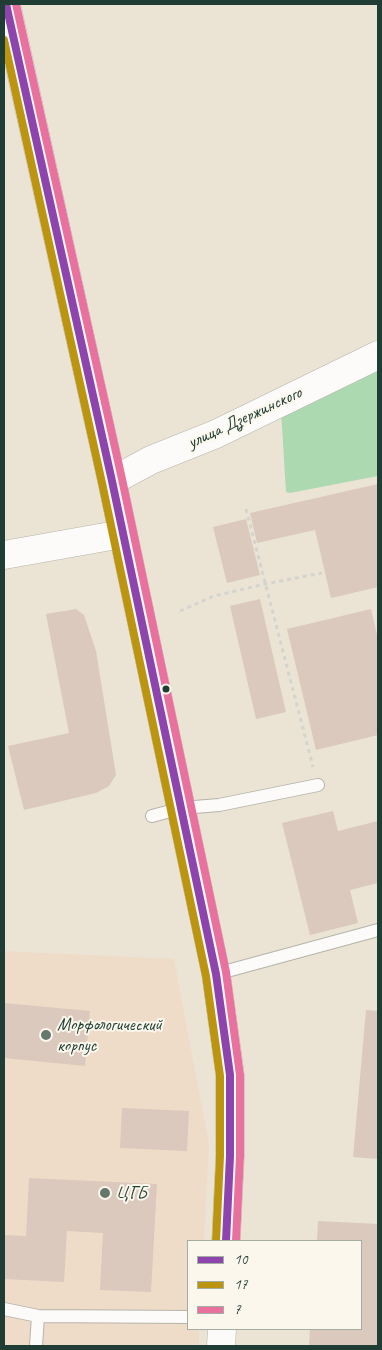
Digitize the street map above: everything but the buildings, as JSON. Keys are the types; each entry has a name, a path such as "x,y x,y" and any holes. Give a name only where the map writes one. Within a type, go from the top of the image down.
{"main road":[{"path":"6,4 112,481 216,974 230,1075 230,1156 226,1240"},
{"name":"улица Дзержинского","path":"112,481 151,460 216,434 378,355"},
{"path":"4,555 122,534"},
{"path":"221,1346 222,1330"}],"lane":[{"path":"152,816 182,808 219,804 318,785"},
{"path":"216,974 378,930"},
{"path":"4,1309 38,1316 187,1317"},
{"path":"36,1346 38,1316"}],"path":[{"path":"246,509 318,785"},
{"path":"180,611 214,596 322,573"}],"shaded area":[{"name":"ЦГБ","path":"4,951 174,959 209,1144 204,1240 187,1240 187,1330 199,1330 199,1346 4,1346"}],"green space":[{"path":"378,369 378,476 290,493 286,492 281,411"}],"transit line":[{"name":"10","path":"6,4 112,481 216,974 230,1075 230,1156 226,1240"},
{"name":"7","path":"16,4 122,479 226,972 240,1075 240,1156 236,1240"},
{"name":"17","path":"4,40 102,483 206,976 220,1076 220,1156 216,1240"}],"place":[{"name":"Морфологический корпус","path":"46,1035"},
{"name":"ЦГБ","path":"105,1193"}]}
